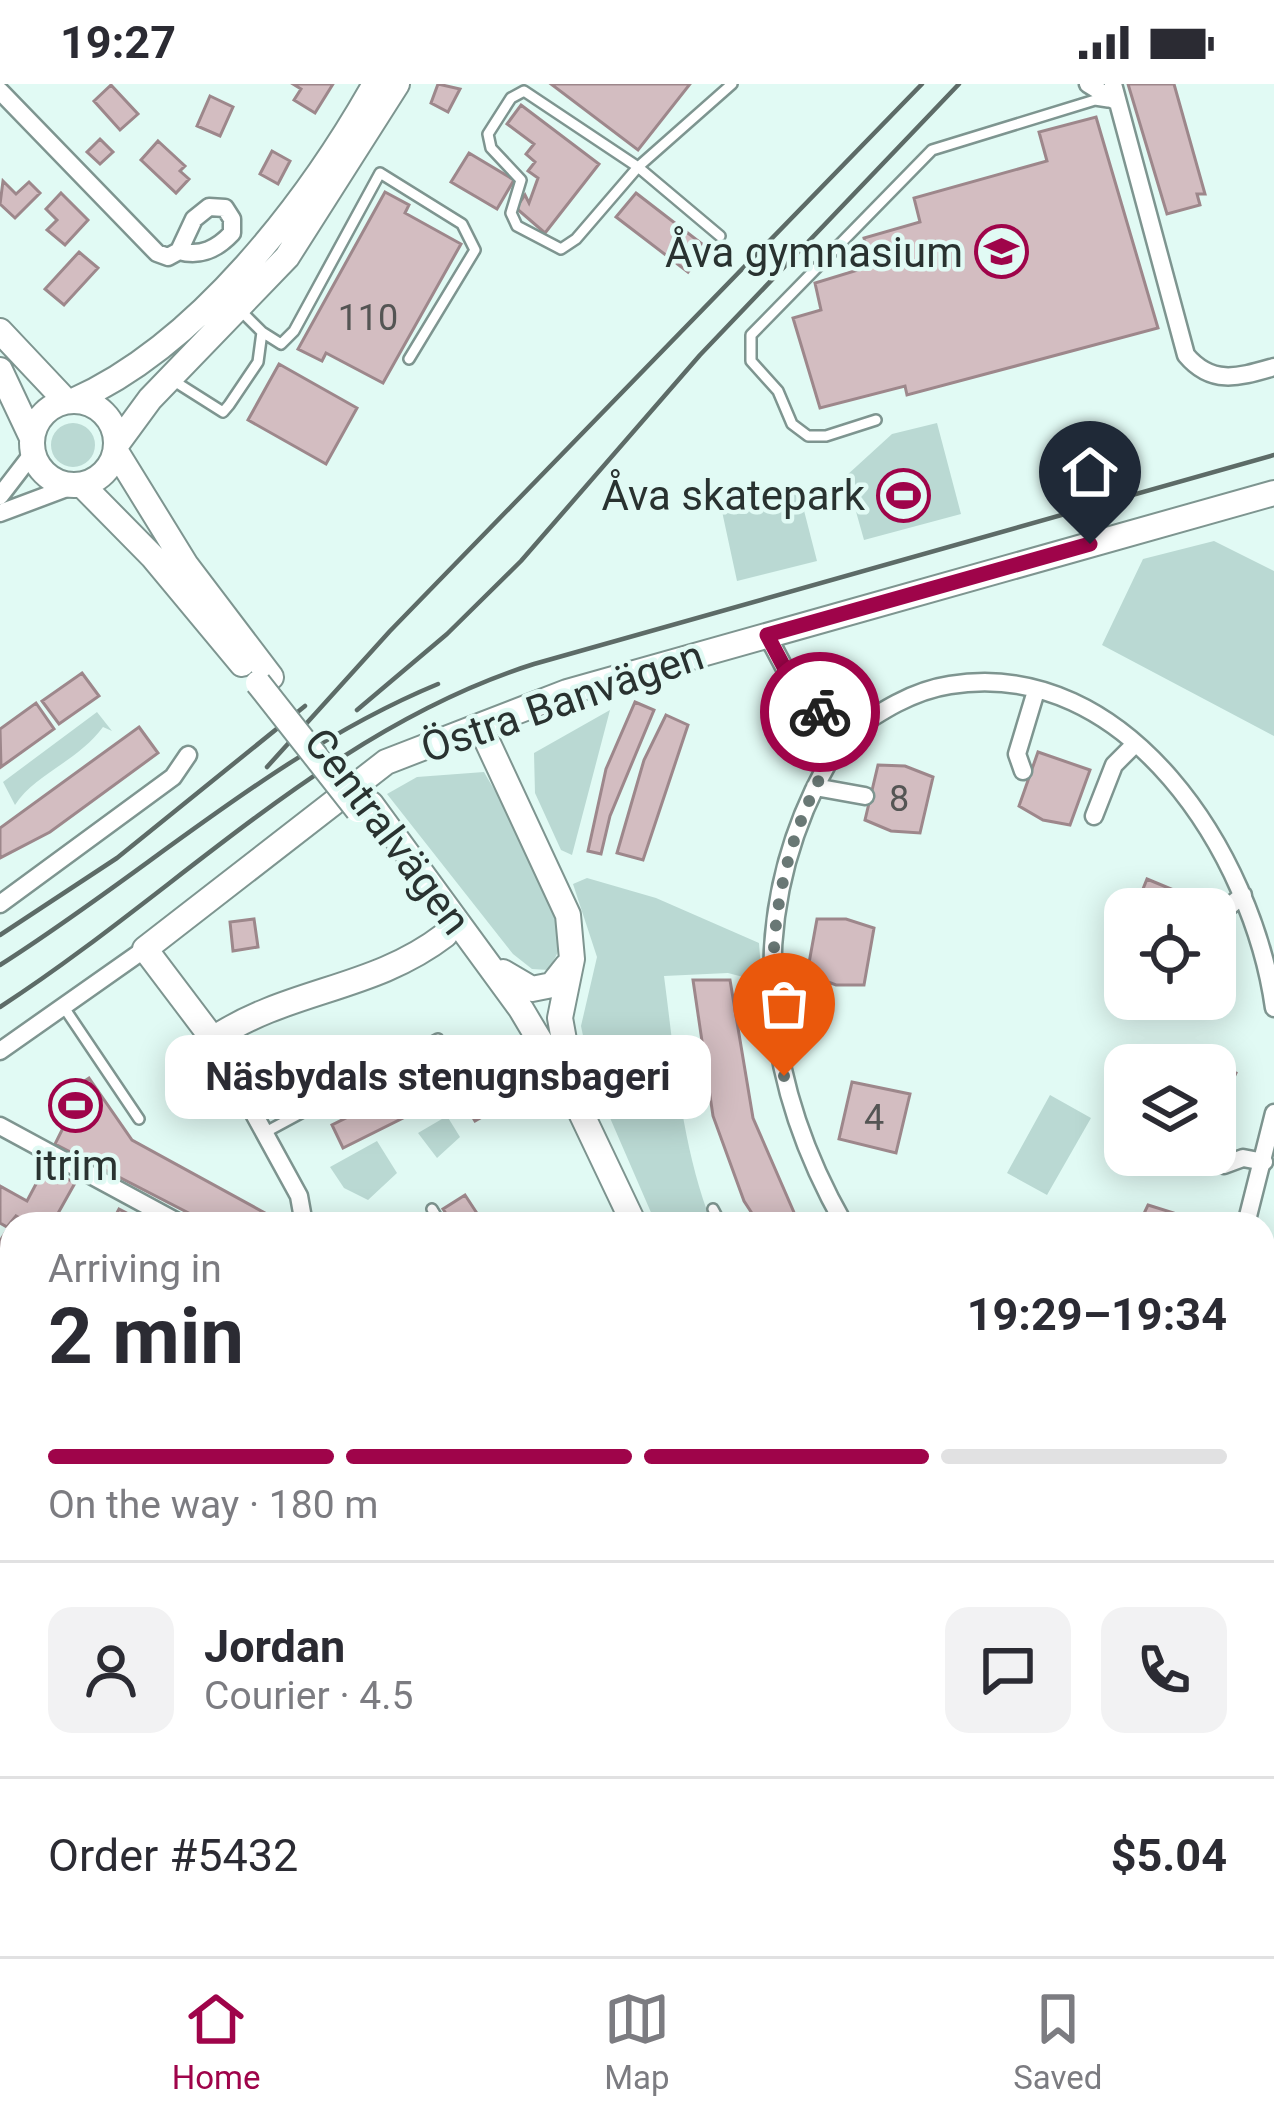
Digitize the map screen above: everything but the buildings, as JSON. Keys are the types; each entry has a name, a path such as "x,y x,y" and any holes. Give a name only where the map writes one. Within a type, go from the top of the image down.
{"street":[{"path":"0,496 32,445 43,415 131,371 218,291 310,188 375,84"},
{"path":"0,513 103,476 117,448 170,378 286,257 397,84"},
{"path":"1088,84 1115,93 1186,355 1197,367 1223,378 1274,367"},
{"path":"0,91 157,253 168,257 179,251"},
{"path":"0,331 70,400 105,414 117,448"},
{"path":"0,370 38,466 58,483 78,487"},
{"name":"Centralvägen","path":"117,448 186,566 264,680"},
{"name":"Centralvägen","path":"78,487 153,557 264,680 365,807 565,1103 615,1212"},
{"name":"Östra Banvägen","path":"0,1051 65,1010 386,762 567,692 1274,493"},
{"path":"767,635 793,684 844,736"},
{"path":"837,1212 814,1171 790,1109 777,1042 770,959 779,889 799,819 815,787 844,736 902,699 949,685 998,681 1073,700 1135,744 1203,819 1243,895 1274,1008"},
{"path":"1024,771 1017,754 1036,691"},
{"path":"481,726 568,915 572,959 560,1018 574,1099"},
{"path":"1094,816 1114,765 1135,744"},
{"path":"0,904 173,777 188,755"},
{"path":"815,787 865,796"},
{"path":"1236,901 1243,895"},
{"path":"213,1039 279,1003 389,972 453,932 514,983 532,989 552,985 572,959"},
{"name":"Centralvägen","path":"453,932 521,1009 574,1099 628,1212"},
{"path":"145,950 213,1039 299,1196 302,1212"},
{"path":"1249,1212 1274,1113"},
{"path":"0,1126 160,1212"},
{"path":"1236,1161 1264,1162"}],"lane":[{"path":"720,236 638,167 540,98 524,91 511,98 488,134 491,148 521,180 511,213 517,226 561,249 576,239 638,167 732,84"},
{"path":"876,420 826,436 808,436 792,424 778,391 751,361 751,335 932,150 1115,93"},
{"path":"239,309 281,344 294,331 380,173 463,224 476,250 409,359"},
{"path":"170,378 223,412 258,362 262,332"},
{"path":"65,1010 139,1119"},
{"path":"264,1133 438,1039"},
{"path":"331,1070 334,1098"}],"shaded area":[{"path":"73,423 89,429 95,445 89,461 73,467 57,461 51,445 57,429"},
{"name":"Åva skatepark","path":"937,423 961,514 864,540 846,476 892,434"},
{"path":"787,485 800,495 817,561 737,581 720,502"},
{"path":"1214,541 1274,571 1274,736 1102,645 1143,559"},
{"path":"610,710 572,855 561,850 535,793 534,753"},
{"path":"97,712 112,731 103,727 15,805 3,782"},
{"path":"484,772 532,856 553,904 560,944 549,970 532,969 513,954 387,794 417,777"},
{"path":"587,878 656,898 759,943 762,982 728,973 664,976 686,1133 708,1212 651,1212 591,1074 581,1026 597,957 573,884"},
{"path":"1050,1095 1091,1118 1047,1195 1007,1173"},
{"path":"447,1116 460,1137 437,1158 418,1133"},
{"path":"377,1141 397,1173 368,1200 344,1188 330,1167"}],"railway":[{"path":"267,767 390,631 922,84"},
{"path":"357,710 447,634 521,561 700,355 959,84"},
{"path":"0,1007 322,771 460,692 534,664 1274,455"},
{"path":"0,965 267,778 379,711 438,684"},
{"path":"0,935 117,858 305,706"}],"way so far":[{"path":"784,1076 770,959 779,889 799,819 844,736 820,712"}],"place":[{"name":"Åva gymnasium","path":"1002,252"},
{"name":"Åva skatepark","path":"904,495"},
{"name":"Näsbydals stenugnsbageri","path":"784,1076"},
{"name":"itrim","path":"76,1106"}],"route":[{"path":"820,712 793,684 767,635 1090,544"}]}
